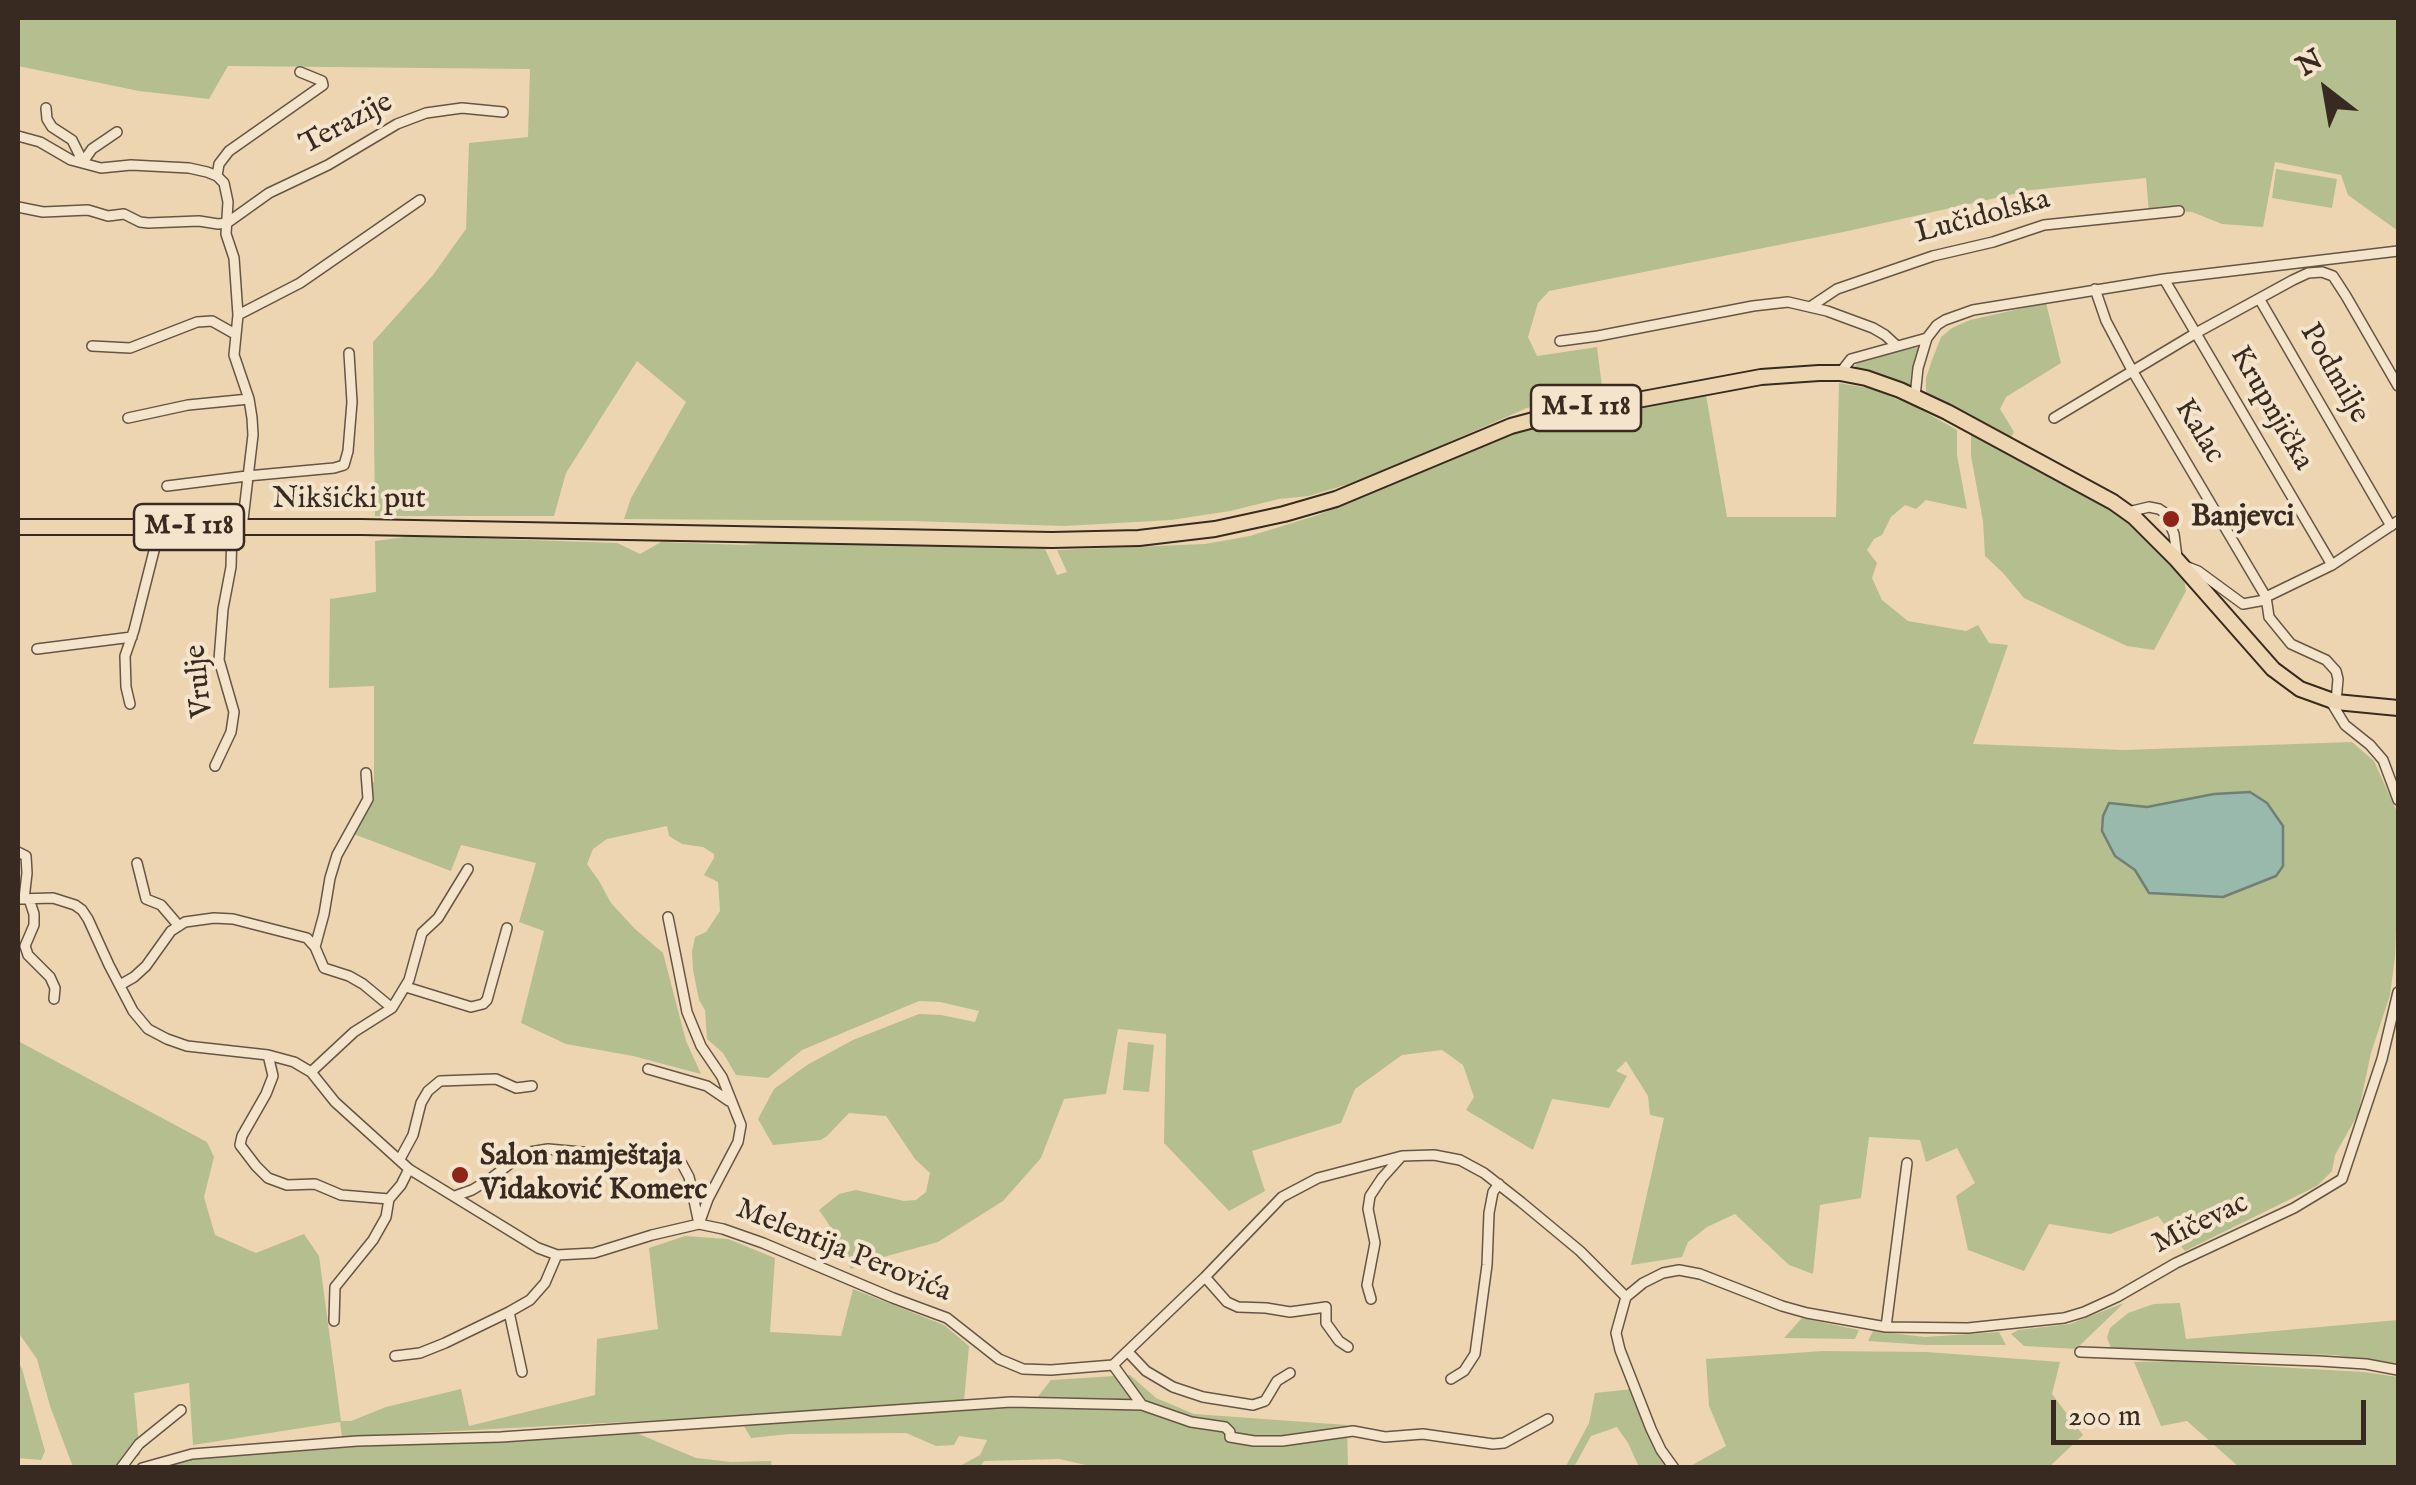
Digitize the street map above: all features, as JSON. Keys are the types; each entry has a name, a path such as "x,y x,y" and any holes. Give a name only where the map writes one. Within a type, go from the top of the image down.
{"main road":[{"name":"M-I 118","path":"1840,374 1866,378 1915,397 2092,489 2128,512 2180,562 2273,669 2300,689 2333,701 2398,708"},
{"name":"Nikšićki put","path":"18,527 361,527 1052,540 1139,538 1254,521 1336,499 1511,426 1541,418 1761,377 1840,374"}],"street":[{"name":"Terazije","path":"217,176 219,164 246,136 323,86 322,81 300,72"},
{"path":"46,108 52,127 72,140 83,162"},
{"name":"Terazije","path":"226,223 270,193 426,112 462,108 503,112"},
{"path":"83,162 92,149 117,132"},
{"path":"18,136 28,137 71,160 101,168 189,168 217,176 224,183 228,202 226,234 234,258 238,315 234,355 249,400 253,435 237,528"},
{"path":"238,315 300,283 420,200"},
{"path":"18,207 43,212 88,210 108,216 124,214 148,224 226,223"},
{"name":"Lučidolska","path":"1810,308 1836,288 2044,224 2179,211"},
{"path":"1915,397 1918,368 1928,338 1945,320 1973,310 2164,279 2398,251"},
{"path":"2054,418 2308,273 2333,276 2398,386"},
{"name":"Krupnjička","path":"2164,279 2332,566"},
{"name":"Kalac","path":"2095,289 2106,321 2133,372 2266,599 2269,617 2291,644 2326,660 2336,671 2333,701"},
{"name":"Podmilje","path":"2260,300 2395,524"},
{"path":"1560,341 1788,302 1873,328 1896,346"},
{"path":"92,346 130,348 197,322 212,321 235,334"},
{"path":"1840,374 1851,359 1928,338"},
{"path":"167,486 344,465 352,402 349,352"},
{"path":"128,418 188,405 249,400"},
{"path":"2128,512 2149,507 2165,513 2180,562 2243,604 2266,599 2332,566 2395,524"},
{"path":"130,704 125,656 160,527"},
{"name":"Vrulje","path":"215,766 231,732 234,712 219,660 222,609 237,528"},
{"path":"37,650 132,637"},
{"path":"2333,701 2345,725 2382,760 2398,800"},
{"path":"315,947 330,878 368,799 366,773"},
{"path":"18,852 26,856 24,899 34,914 25,946 28,955 50,977 54,999"},
{"path":"137,863 146,898 162,905 179,926"},
{"path":"311,1072 354,1032 392,1008 406,987 422,933 438,918 468,869"},
{"path":"24,899 52,898 82,910 133,1011 148,1029 187,1046 268,1055 294,1062 311,1072 335,1102 409,1168 538,1248 557,1255 545,1283 530,1300 420,1352 395,1356"},
{"name":"Melentija Perovića","path":"668,918 687,1012 701,1046 722,1077 741,1126 730,1161 699,1224"},
{"path":"120,985 146,966 171,930 185,922 233,919 306,938 315,947 324,968 363,984 392,1008"},
{"path":"406,987 472,1006 483,1004 507,928"},
{"name":"Mičevac","path":"1626,1297 1643,1283 1679,1270 1806,1313 1886,1327 1968,1328 2064,1318 2117,1296 2322,1193 2342,1179 2382,1058 2398,992"},
{"path":"268,1055 272,1076 240,1145 256,1166 268,1178 287,1185 316,1184 342,1195 389,1199"},
{"path":"648,1069 708,1086 731,1103"},
{"path":"400,1159 413,1135 421,1103 440,1081 496,1079 516,1088 532,1086"},
{"name":"Melentija Perovića","path":"455,1196 481,1185 524,1154 548,1150 669,1156 682,1164 689,1178 699,1224"},
{"path":"1142,1405 1114,1365 1282,1197 1318,1178 1402,1156 1434,1155 1460,1160 1484,1173 1580,1252 1626,1297 1616,1334 1620,1350 1650,1430 1674,1468"},
{"path":"1370,1299 1368,1285 1375,1243 1368,1209 1370,1196 1402,1156"},
{"path":"1886,1327 1908,1163"},
{"path":"334,1321 335,1288 372,1240 386,1217 389,1199 409,1168"},
{"path":"1451,1379 1464,1371 1474,1354 1487,1265 1489,1214 1498,1184"},
{"name":"Melentija Perovića","path":"557,1255 594,1253 699,1224 763,1243 947,1318 998,1359 1023,1368 1114,1365"},
{"path":"1204,1277 1238,1308 1290,1312 1326,1307 1326,1323 1348,1347"},
{"path":"509,1312 522,1372"},
{"path":"1128,1352 1146,1371 1173,1387 1253,1405 1265,1402 1277,1381 1290,1372"},
{"path":"2080,1352 2319,1361 2398,1370"},
{"path":"142,1468 192,1454 357,1441 501,1437 1011,1402 1142,1405 1191,1422 1224,1427 1230,1437 1254,1441 1353,1432 1385,1437 1423,1434 1494,1444 1548,1419"},
{"path":"120,1468 139,1444 180,1410"}],"green space":[{"path":"18,18 2398,18 2398,231 2348,195 2341,175 2275,162 2263,227 2222,224 2192,212 2149,213 2146,178 2031,190 1549,291 1538,303 1528,337 1537,356 1597,347 1603,395 1527,408 1362,480 1309,496 1171,520 1064,526 624,519 631,498 686,402 637,361 566,473 554,516 375,516 373,342 433,275 466,229 469,143 528,137 530,69 228,66 209,99 139,91 18,66"},
{"path":"2276,169 2337,179 2332,208 2272,198"},
{"path":"2046,303 2061,363 2006,397 2000,409 2014,432 2009,441 1926,395 1932,360 1941,337 1952,328 1970,320"},
{"path":"1918,347 1911,386 1906,388 1856,371 1858,362 1867,358"},
{"path":"1839,383 1873,389 1957,430 1957,455 1967,509 1926,500 1916,509 1905,505 1867,550 1877,563 1872,578 1882,600 1908,621 1966,631 1978,625 1989,643 2008,645 1973,744 2124,750 2352,742 2374,761 2397,812 2395,957 2390,995 2371,1053 2358,1114 2335,1155 2332,1171 2317,1186 2185,1251 2158,1216 2110,1234 2049,1224 2024,1271 1968,1250 1956,1196 1975,1183 1957,1148 1926,1162 1920,1140 1869,1137 1861,1198 1820,1205 1813,1274 1789,1265 1735,1214 1707,1227 1688,1242 1682,1257 1631,1265 1664,1118 1650,1115 1648,1096 1626,1061 1616,1071 1627,1076 1609,1108 1552,1099 1533,1150 1466,1110 1474,1097 1463,1065 1442,1050 1402,1055 1355,1089 1341,1123 1252,1151 1265,1191 1229,1211 1164,1143 1166,1034 1118,1029 1106,1094 1064,1099 1041,1158 1003,1201 938,1242 851,1269 819,1210 839,1194 856,1190 916,1200 926,1192 930,1173 915,1159 886,1116 849,1113 821,1140 773,1145 758,1119 774,1089 807,1065 853,1040 919,1014 975,1022 979,1011 919,1001 802,1050 768,1078 736,1075 723,1053 707,1039 705,1010 693,970 695,937 706,932 720,911 718,882 704,875 714,854 703,847 682,844 669,836 667,826 607,839 593,849 587,864 611,903 663,953 686,1041 701,1074 566,1044 521,1023 544,931 519,922 536,863 461,845 451,871 351,833 368,799 366,783 374,782 374,686 329,688 330,599 376,592 375,541 412,536 617,543 640,554 661,542 1045,549 1057,575 1067,572 1057,550 1205,544 1250,536 1318,515 1487,442 1522,431 1706,395 1727,517 1836,517","holes":["2214,794 2276,876 2223,897 2150,893 2135,870 2147,807"]},
{"path":"1971,433 2109,505 2167,556 2184,579 2186,591 2154,650 2127,646 2024,598 1985,556"},
{"path":"18,1041 207,1142 214,1157 204,1197 215,1235 256,1253 304,1234 319,1256 341,1421 461,1389 469,1426 595,1395 597,1339 658,1329 649,1248 685,1236 728,1239 775,1258 770,1332 841,1336 853,1289 944,1325 969,1346 964,1401 1036,1399 1051,1380 1130,1375 1156,1398 1194,1414 1347,1425 1348,1467 1099,1468 1059,1459 984,1461 980,1467 958,1467 980,1455 987,1440 959,1436 954,1445 936,1446 906,1433 751,1438 738,1416 342,1437 340,1422 193,1445 189,1383 134,1393 140,1455 118,1467 73,1467 37,1359 18,1332"},
{"path":"1128,1042 1154,1045 1149,1092 1123,1090"},
{"path":"2124,1303 2076,1349 2024,1346 2011,1334 2070,1324"},
{"path":"2180,1303 2186,1339 2398,1320 2398,1365 2335,1355 2111,1348 2107,1338 2110,1328 2128,1313 2154,1304"},
{"path":"1802,1318 1859,1330 1855,1339 1784,1338"},
{"path":"1873,1331 1925,1337 1999,1332 2006,1345 1868,1341"},
{"path":"1823,1351 1927,1352 2060,1362 2052,1394 2083,1435 2049,1467 1689,1467 1726,1446 1709,1406 1706,1359"},
{"path":"18,1361 45,1451 41,1460 18,1458"},
{"path":"2171,1361 2398,1377 2398,1467 2239,1467 2187,1421 2161,1426 2134,1362"},
{"path":"1633,1389 1674,1467 1639,1467 1617,1427 1591,1436 1574,1467 1565,1468 1589,1423 1595,1393"},
{"path":"627,1429 696,1458 771,1461 772,1467 142,1468 192,1454"}],"shaded area":[{"path":"2250,792 2267,803 2283,826 2283,866 2276,876 2223,897 2149,893 2135,870 2115,856 2102,831 2109,803 2147,807 2214,794"}],"place":[{"name":"Banjevci","path":"2171,519"},
{"name":"Salon namještaja Vidaković Komerc","path":"460,1175"}]}
